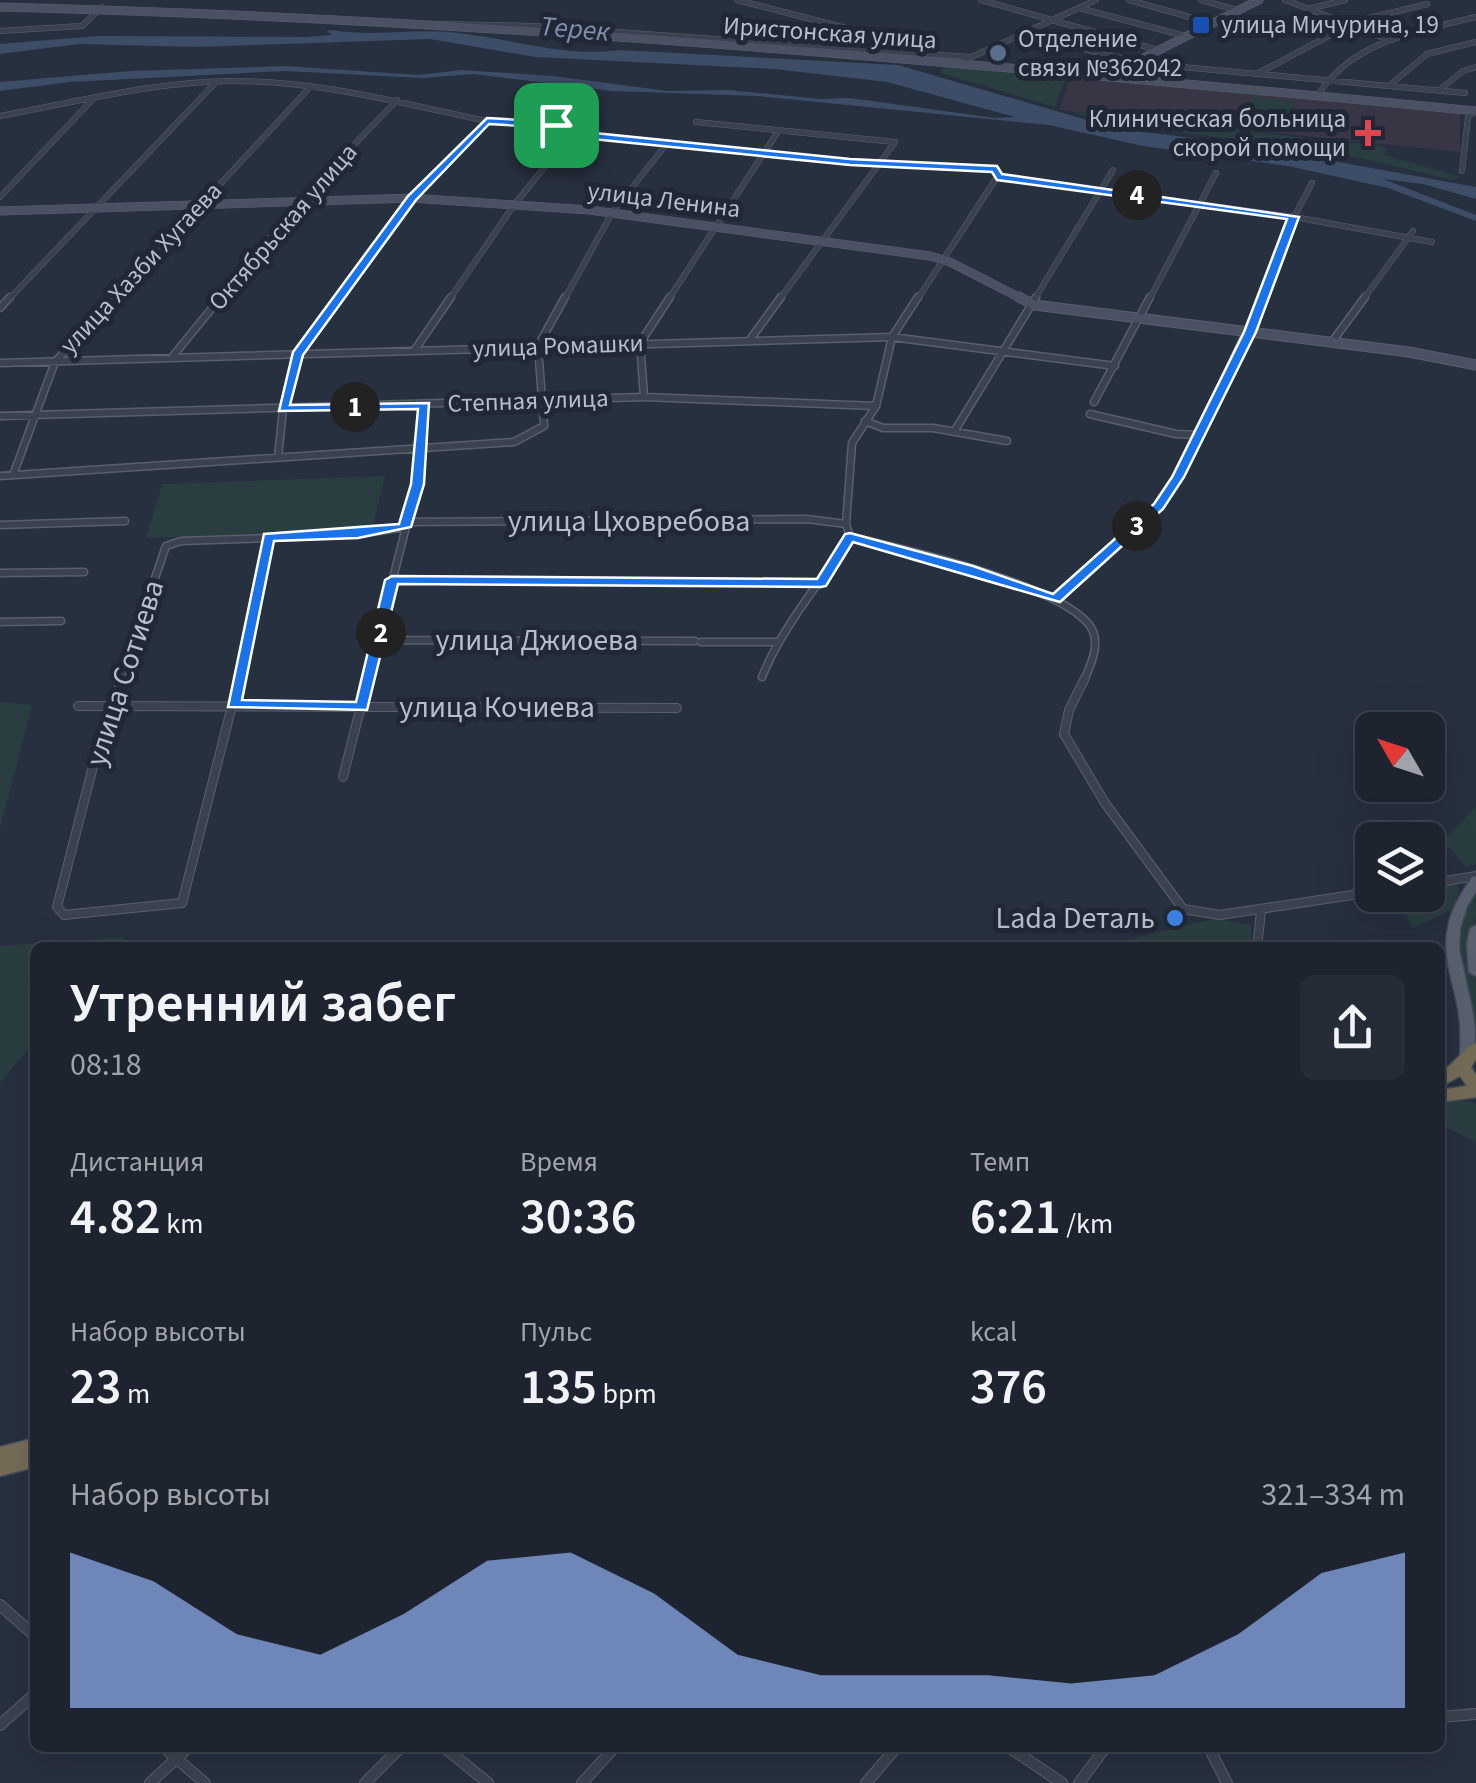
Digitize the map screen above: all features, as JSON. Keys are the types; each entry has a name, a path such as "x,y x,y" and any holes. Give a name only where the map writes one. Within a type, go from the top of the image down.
{"highway":[{"path":"1445,1077 1469,1058 1476,1090 1445,1095"},
{"path":"0,1455 30,1447"},
{"path":"0,1468 30,1460"}],"main road":[{"path":"1469,1058 1469,1018 1452,949 1452,929 1476,878"},
{"path":"1476,929 1476,972"}],"street":[{"path":"737,0 846,28 838,47"},
{"path":"981,0 1158,50"},
{"path":"531,29 838,47 965,60 1096,0"},
{"path":"1129,0 1211,23"},
{"path":"1202,0 1238,10"},
{"path":"1109,74 1259,0"},
{"path":"1285,0 1387,39"},
{"path":"1308,9 1345,0"},
{"name":"Иристонская улица","path":"0,7 12,3 531,29 965,60 1475,110"},
{"path":"1257,74 1347,24 1427,4"},
{"path":"0,31 82,26 102,7"},
{"path":"1079,8 1185,36"},
{"path":"1318,95 1325,79 1387,39 1476,17"},
{"path":"1025,33 1134,62"},
{"path":"1391,84 1427,54 1476,42"},
{"path":"1149,64 1465,93"},
{"path":"1439,90 1463,71 1476,68"},
{"path":"0,308 216,82"},
{"path":"0,116 174,84 311,86 397,100 487,121 556,125 572,134 882,164 997,170 997,176 892,336 876,406 852,443 848,530 821,583 776,642 762,677"},
{"name":"улица Хазби Хугаева","path":"13,475 55,362 311,86"},
{"path":"0,196 94,98"},
{"name":"Октябрьская улица","path":"173,356 301,200 397,100"},
{"path":"1462,171 1468,117 1475,110"},
{"path":"278,456 283,409 297,355 412,198 487,121"},
{"path":"696,122 894,142 882,164 749,340"},
{"path":"644,396 640,343 720,226 763,150 779,130"},
{"path":"414,351 514,205 572,134"},
{"path":"0,476 514,442 542,429 538,346 612,213 668,142"},
{"path":"954,432 1034,306 1112,170"},
{"path":"1094,402 1216,173"},
{"path":"997,176 1411,234 1432,242"},
{"path":"1055,599 1158,506 1199,435 1250,332 1294,217 1312,184"},
{"name":"улица Ленина","path":"0,211 412,198 612,213 824,239 941,259 1034,306 1428,354 1476,365"},
{"path":"1330,342 1411,234"},
{"name":"улица Ромашки","path":"0,363 892,336 1115,366"},
{"name":"Степная улица","path":"0,416 644,396 876,406"},
{"path":"344,777 380,640 422,449 419,435 425,405"},
{"path":"1090,414 1176,434 1199,435"},
{"path":"865,421 883,428 954,432 1007,441"},
{"name":"улица Цховребова","path":"405,525 807,519 1055,599 1088,618 1094,630 1094,645 1064,734 1105,803 1183,909 1220,915 1261,912"},
{"path":"0,525 125,521"},
{"name":"улица Сотиева","path":"234,704 182,904 64,916 57,908 101,735 116,706 118,688 166,546 181,540 358,534 405,525"},
{"path":"234,704 268,537"},
{"path":"0,572 84,572"},
{"path":"392,580 821,583"},
{"path":"0,622 61,622"},
{"name":"улица Джиоева","path":"380,640 776,642"},
{"name":"улица Кочиева","path":"78,706 677,708"},
{"path":"1445,882 1476,878"},
{"path":"1258,942 1261,912 1355,895"},
{"path":"0,1605 30,1632"},
{"path":"0,1725 30,1698"},
{"path":"1445,1717 1476,1714"},
{"path":"169,1752 205,1783"},
{"path":"150,1783 183,1752"},
{"path":"365,1783 396,1752"},
{"path":"450,1752 488,1783"},
{"path":"582,1783 610,1752"},
{"path":"866,1783 893,1752"},
{"path":"1016,1752 1062,1783"},
{"path":"1079,1783 1102,1752"},
{"path":"1211,1752 1227,1783"}],"shaded area":[{"name":"Клиническая больница скорой помощи","path":"1071,77 1460,114 1460,152 1059,110"}],"green space":[{"path":"942,65 1066,76 1055,107 941,73"},
{"path":"1253,97 1294,101 1292,111 1300,112 1296,126 1247,121"},
{"path":"1073,112 1379,146 1387,149 1384,155 1461,177 1452,180 1339,153 1100,122"},
{"path":"385,476 372,530 146,538 162,484"},
{"path":"0,702 32,705 0,828"},
{"path":"1476,806 1476,864 1466,867 1445,840"},
{"path":"1454,882 1459,888 1455,908 1413,928 1405,912 1445,912 1445,883"},
{"path":"1476,888 1476,916 1469,943 1476,985 1476,1031 1456,958 1458,925"},
{"path":"1213,919 1251,925 1251,942 1127,940"},
{"path":"125,937 120,942 56,942"},
{"path":"30,944 30,1048 0,1082 0,946"},
{"path":"1445,1099 1476,1104 1476,1142 1445,1126"}],"water":[{"path":"327,31 449,32 577,51 898,65 1118,129 1235,143 1476,187 1476,199 1423,184 1383,179 1476,215 1476,221 1388,188 1288,166 1143,146 1049,125 757,96 612,91 474,74 423,78 285,71 70,82 0,91 0,82 130,71 286,66 418,75 462,70 553,76 668,91 728,90 850,98 995,118 1015,117 887,82 774,69 535,57 430,39 198,47 79,44 0,54 0,44 98,36 307,37 332,35"}],"place":[{"name":"улица Мичурина, 19","path":"1201,25"},
{"name":"Отделение связи №362042","path":"998,53"},
{"name":"Клиническая больница скорой помощи","path":"1368,133"},
{"name":"Lada Dеталь","path":"1175,918"}],"route":[{"path":"487,121 556,125 572,134 763,150 850,162 997,170 997,176 1294,217 1250,332 1178,477 1158,506 1055,599 968,568 850,537 821,583 392,580 362,706 234,704 268,537 358,534 405,527 417,484 425,405 283,409 297,355 412,198 487,121"}],"water label":[{"name":"Терек","path":"575,29"}]}
